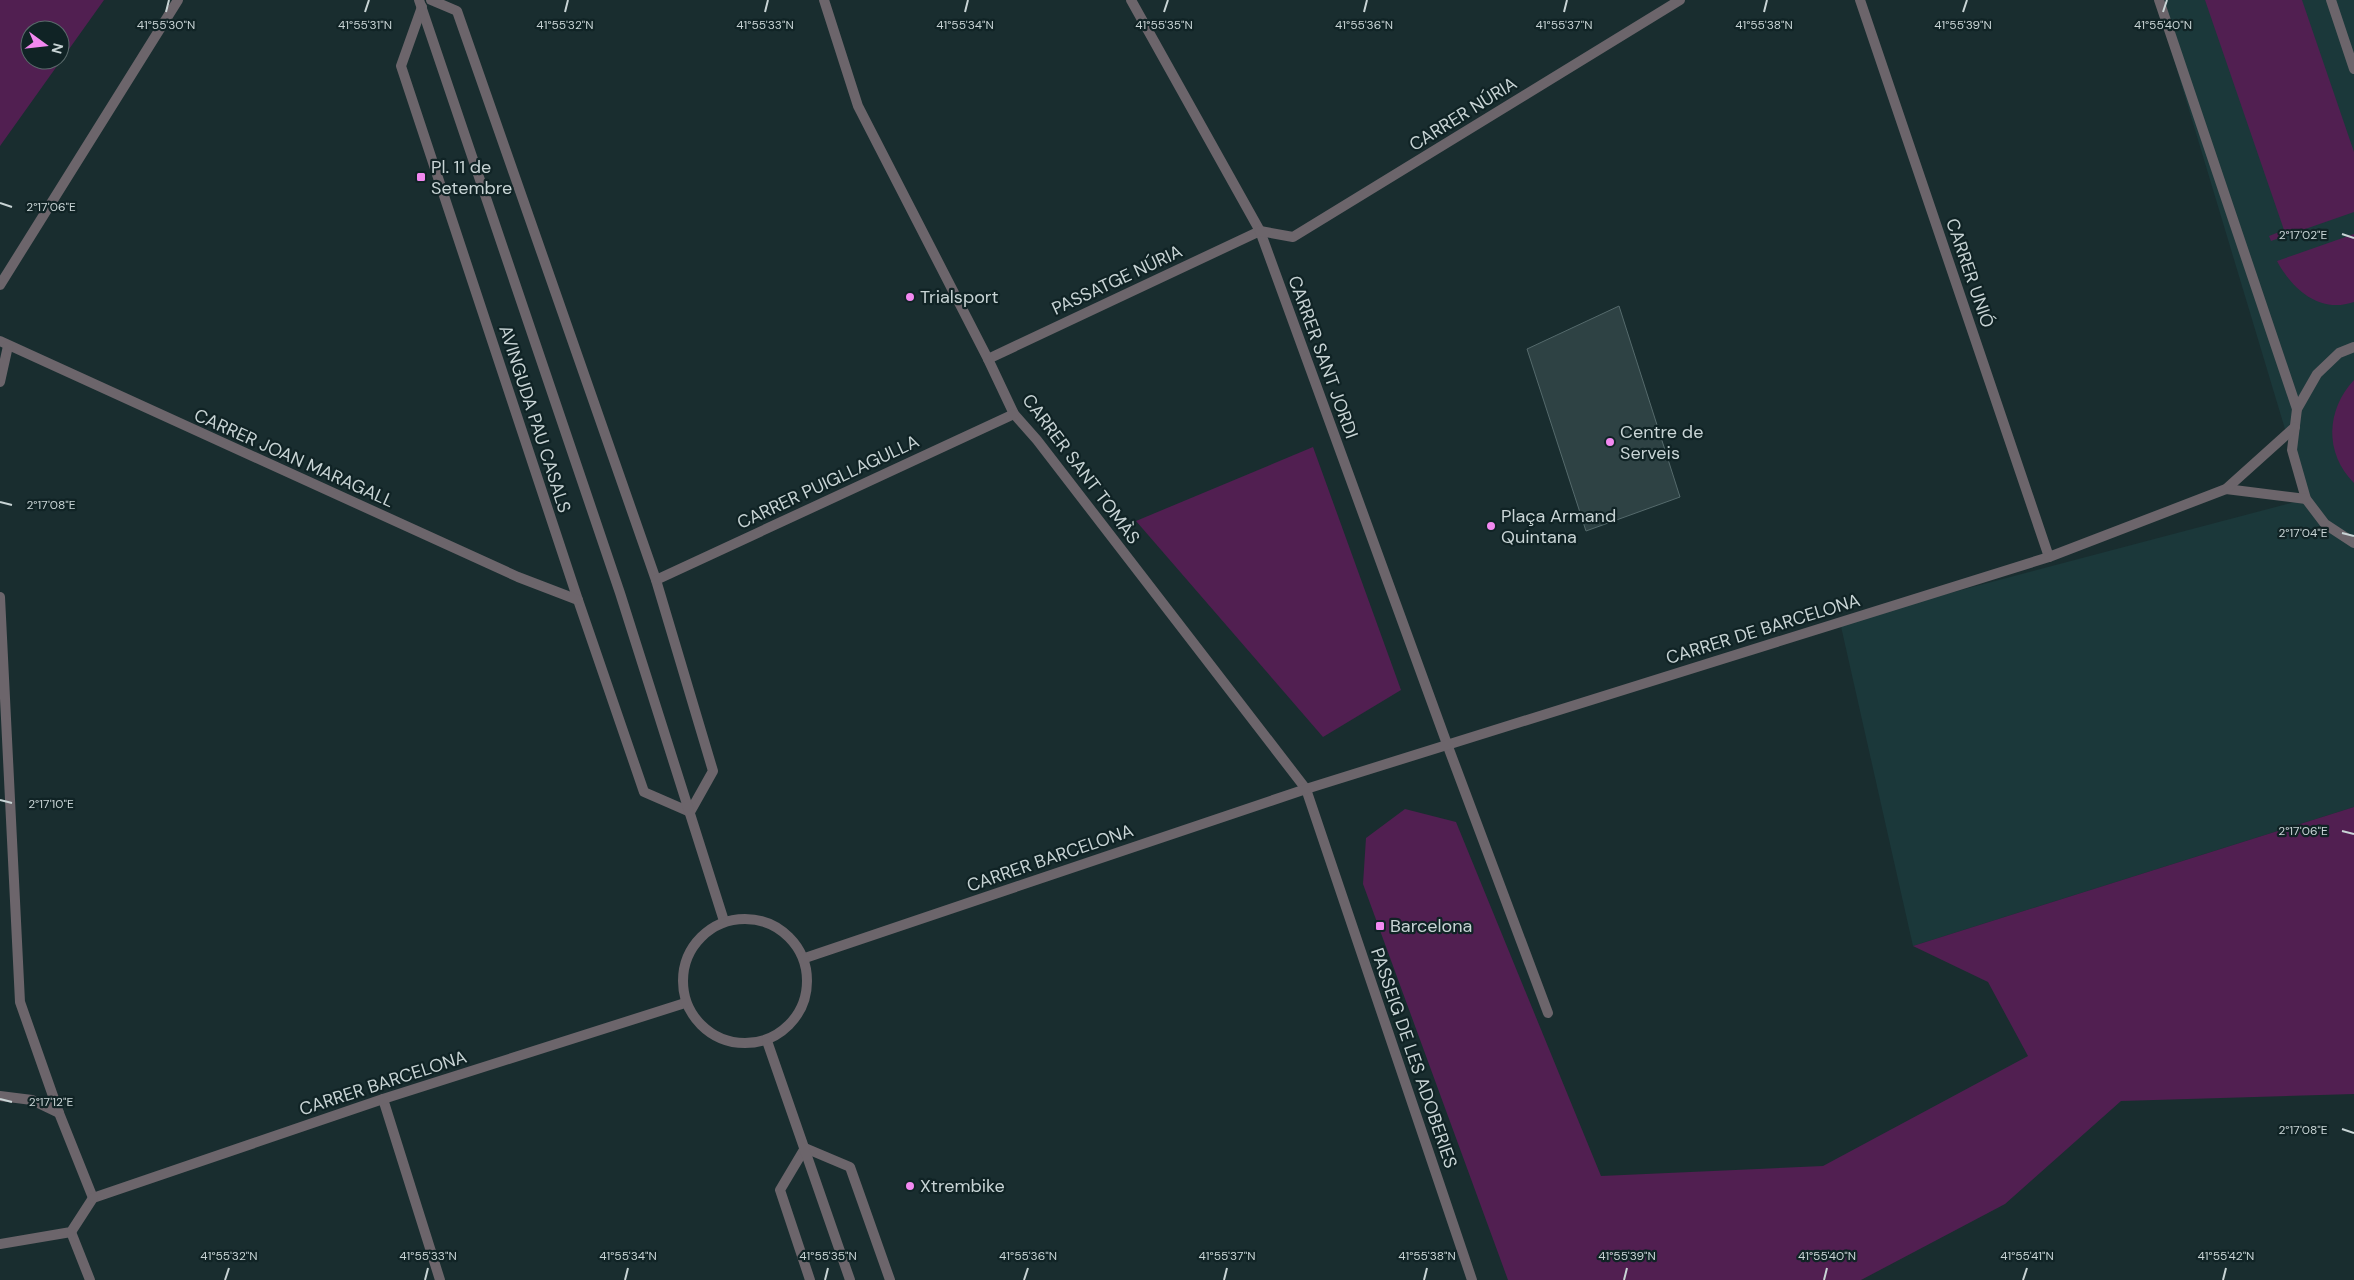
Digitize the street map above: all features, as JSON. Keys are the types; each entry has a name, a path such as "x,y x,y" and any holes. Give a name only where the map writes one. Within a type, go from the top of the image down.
{"street":[{"path":"0,285 178,0"},
{"path":"431,0 456,11 656,580 713,770 690,812"},
{"name":"CARRER SANT TOMÀS","path":"824,0 858,106 988,359 1014,414 1037,440 1306,789"},
{"name":"CARRER SANT JORDI","path":"1131,0 1260,231 1447,744"},
{"name":"CARRER NÚRIA","path":"1260,231 1293,237 1680,0"},
{"name":"CARRER UNIÓ","path":"1860,0 2049,557"},
{"path":"2159,0 2297,409"},
{"path":"2331,0 2354,69"},
{"name":"AVINGUDA PAU CASALS","path":"420,4 401,66 578,600 644,792 690,812"},
{"name":"AVINGUDA PAU CASALS","path":"420,4 620,593 724,921"},
{"name":"PASSATGE NÚRIA","path":"988,359 1260,231"},
{"path":"0,382 4,343"},
{"name":"CARRER JOAN MARAGALL","path":"4,343 518,577 578,600"},
{"path":"2354,347 2340,354 2317,374 2297,409 2292,450 2306,499 2325,524 2354,543"},
{"name":"CARRER PUIGLLAGULLA","path":"656,580 1014,414"},
{"name":"CARRER DE BARCELONA","path":"1306,789 2049,557 2226,489 2295,427"},
{"name":"CARRER DE BARCELONA","path":"2226,489 2306,499"},
{"path":"0,597 20,1002 59,1113 93,1198 71,1232 0,1244"},
{"path":"1447,744 1548,1014"},
{"name":"CARRER BARCELONA","path":"805,958 1306,789"},
{"name":"PASSEIG DE LES ADOBERIES","path":"1306,789 1472,1280"},
{"path":"756,918 786,931 805,958 808,991 795,1021 767,1041 735,1044 705,1030 686,1003 683,970 697,940 724,921 756,918"},
{"name":"CARRER BARCELONA","path":"93,1198 383,1099 686,1003"},
{"path":"767,1041 850,1280"},
{"path":"0,1096 32,1100 59,1113"},
{"path":"383,1099 440,1280"},
{"path":"805,1148 780,1190 810,1280"},
{"path":"805,1148 850,1166 890,1280"},
{"path":"71,1232 90,1280"}],"shaded area":[{"path":"0,0 104,0 70,48 70,20 20,20 20,70 54,70 0,146"},
{"path":"2156,0 2354,0 2354,807 1913,946 1840,622 2306,499"},
{"path":"2205,0 2302,0 2354,152 2354,212 2271,241 2269,236 2284,230"},
{"path":"2354,234 2354,302 2329,305 2318,302 2290,281 2277,261"},
{"path":"2354,380 2354,483 2344,471 2337,458 2332,432 2338,405"},
{"path":"1313,447 1401,690 1323,737 1136,521"},
{"path":"2354,807 2354,1094 2121,1101 2005,1204 1861,1280 1508,1280 1363,884 1366,838 1405,809 1456,822 1601,1176 1823,1166 2028,1056 1988,982 1913,946"}],"building":[{"name":"Centre de Serveis","path":"1619,306 1680,497 1586,531 1527,349"}],"place":[{"name":"Pl. 11 de Setembre","path":"421,177"},
{"name":"Trialsport","path":"910,297"},
{"name":"Centre de Serveis","path":"1610,442"},
{"name":"Plaça Armand Quintana","path":"1491,526"},
{"name":"Barcelona","path":"1380,926"},
{"name":"Xtrembike","path":"910,1186"}]}
